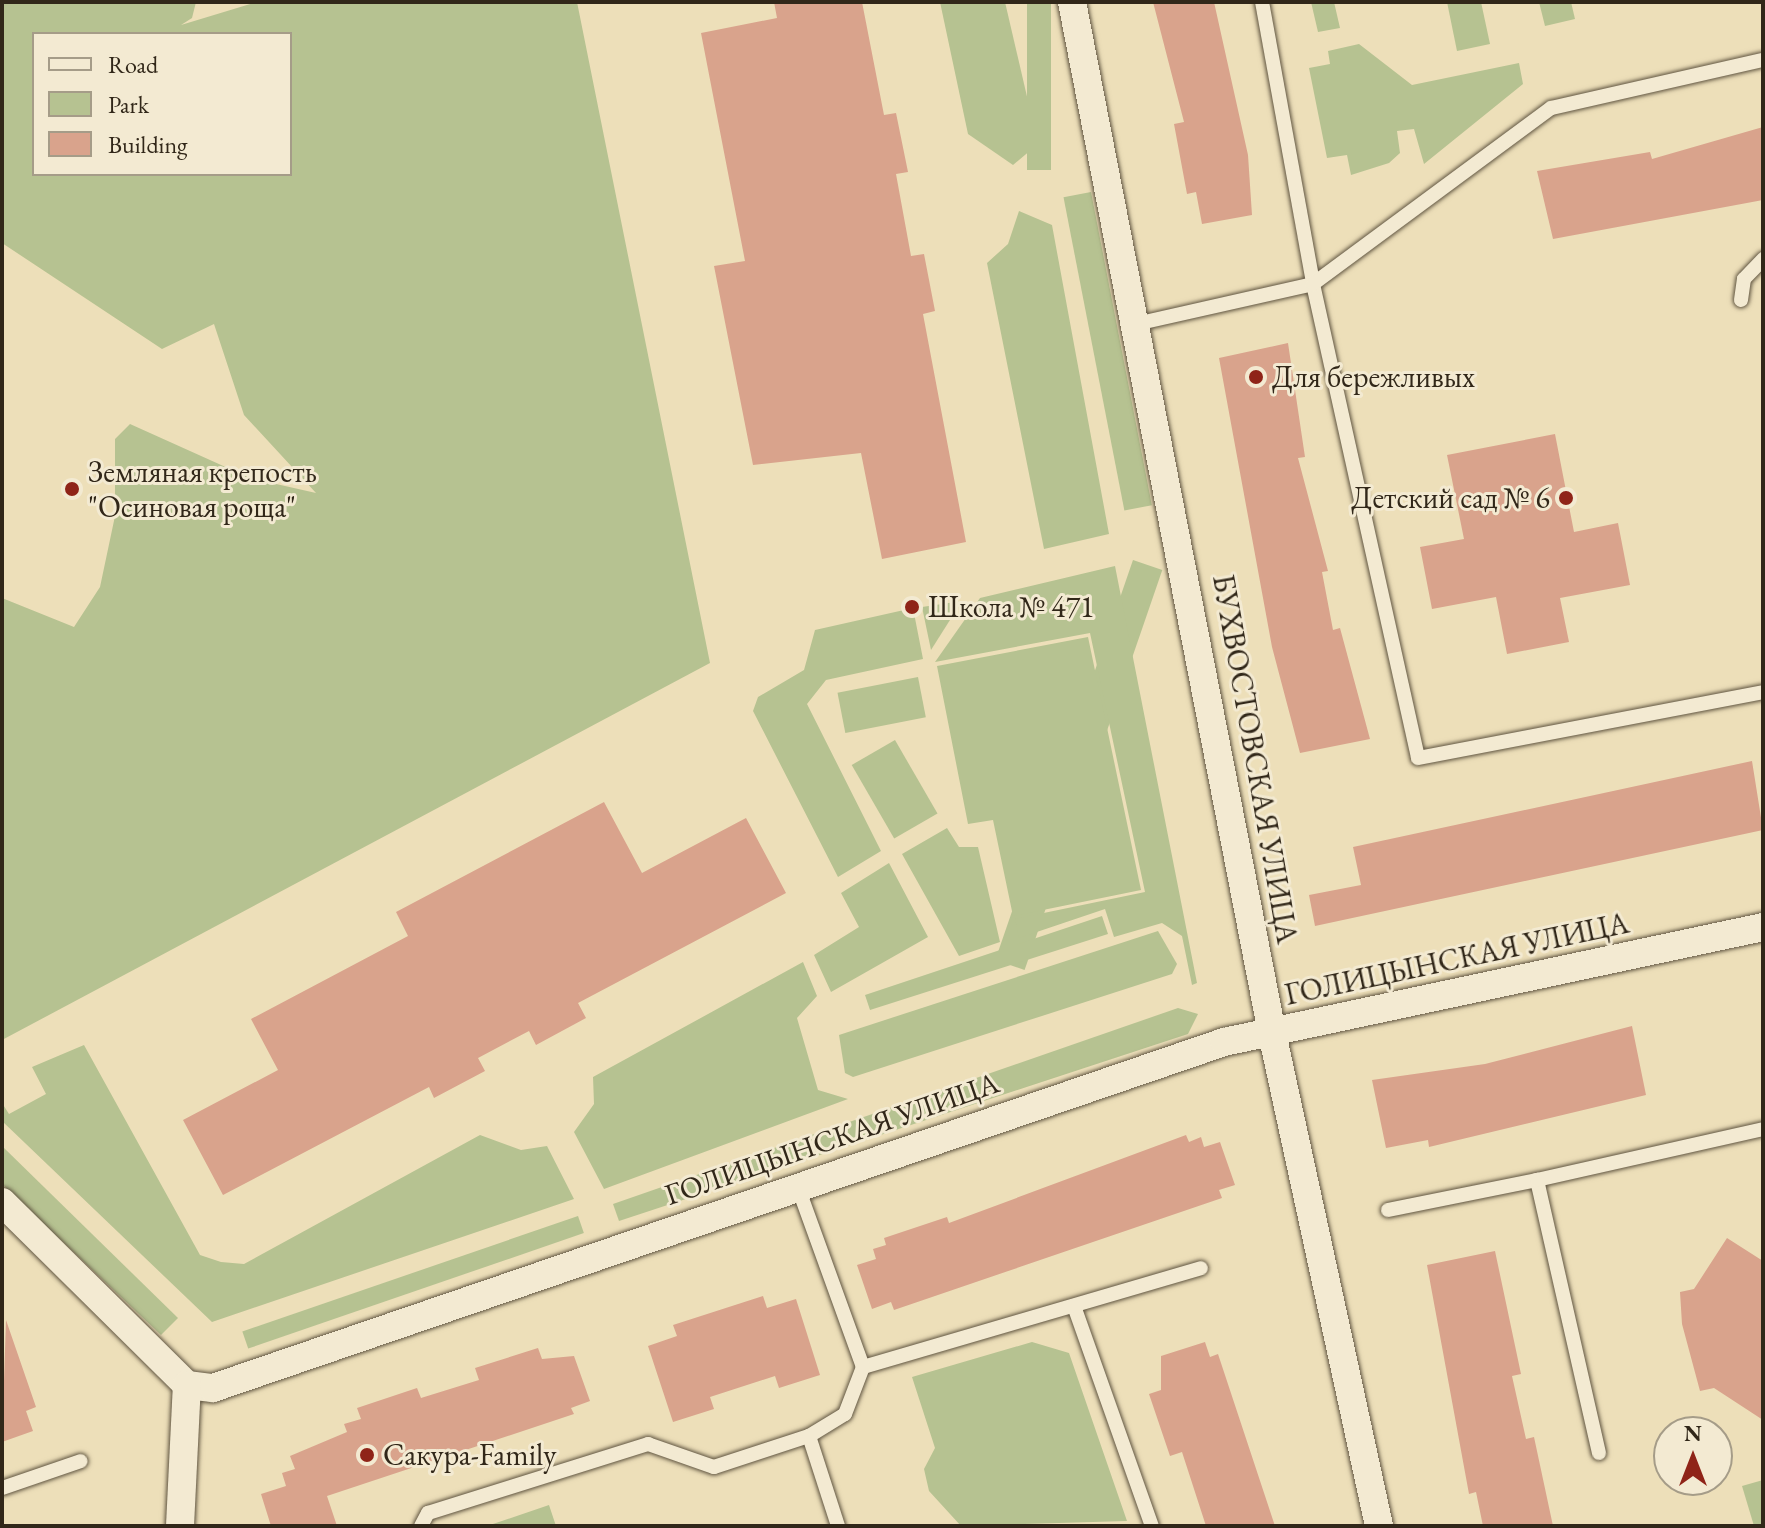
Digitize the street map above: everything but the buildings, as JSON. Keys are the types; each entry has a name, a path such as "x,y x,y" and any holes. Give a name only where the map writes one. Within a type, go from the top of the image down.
{"street":[{"name":"БУХВОСТОВСКАЯ УЛИЦА","path":"1072,2 1272,1033 1379,1526"},
{"name":"ГОЛИЦЫНСКАЯ УЛИЦА","path":"187,1385 240,1382 1224,1042 1763,927"},
{"path":"2,1202 187,1385 180,1526"}],"lane":[{"path":"1262,2 1313,284 1418,758 1763,692"},
{"path":"1136,324 1313,284 1551,108 1763,60"},
{"path":"1741,300 1744,279 1763,259"},
{"path":"1388,1210 1763,1129"},
{"path":"1537,1180 1599,1453"},
{"path":"421,1526 428,1513 648,1444 714,1467 809,1436 845,1414 863,1367 798,1187"},
{"path":"863,1367 1201,1268"},
{"path":"1074,1306 1152,1526"},
{"path":"809,1436 838,1526"},
{"path":"2,1488 81,1461"}],"green space":[{"path":"2,2 196,2 192,18 181,25 257,2 577,2 710,663 2,1040 2,598 74,627 100,587 115,516 115,439 130,424 250,478 316,493 244,415 214,324 162,349 2,243"},
{"path":"940,2 1005,2 1038,144 1013,165 968,134"},
{"path":"1027,2 1051,2 1051,170 1027,170"},
{"path":"1311,2 1334,2 1340,28 1318,32"},
{"path":"1447,2 1481,2 1490,44 1457,51"},
{"path":"1539,2 1571,2 1575,19 1545,26"},
{"path":"1359,44 1412,85 1519,63 1523,84 1424,164 1414,129 1397,131 1400,153 1389,163 1351,175 1347,155 1327,158 1309,68 1330,64 1328,51"},
{"path":"1091,192 1152,505 1124,510 1064,197"},
{"path":"1019,211 1052,225 1109,534 1044,549 987,263 1008,244"},
{"path":"1133,560 1162,570 1025,970 995,960"},
{"path":"1115,566 1197,983 1192,985 1182,936 1162,923 1114,937 1105,909 1019,938 1015,919 1145,892 1090,633 935,662 980,598"},
{"path":"962,601 931,650 922,607"},
{"path":"913,608 923,659 826,680 807,704 881,851 838,877 753,711 758,697 804,670 815,630"},
{"path":"1088,637 1141,890 1013,916 993,820 968,824 937,666"},
{"path":"918,677 926,717 845,733 838,693"},
{"path":"895,740 938,814 894,839 852,765"},
{"path":"947,828 959,847 978,847 1000,942 959,956 902,854"},
{"path":"889,863 928,937 831,992 814,955 859,927 841,893"},
{"path":"1102,916 1108,934 870,1010 865,995"},
{"path":"1158,931 1177,964 1172,974 853,1077 845,1073 839,1035"},
{"path":"803,962 817,996 797,1018 818,1090 848,1099 604,1189 574,1132 594,1104 593,1077"},
{"path":"1178,1008 1198,1014 1188,1034 619,1221 613,1204"},
{"path":"84,1045 200,1255 221,1262 244,1264 480,1135 521,1150 547,1146 574,1199 212,1322 2,1121 2,1103 9,1114 46,1094 32,1067"},
{"path":"2,1146 178,1318 161,1335 2,1184"},
{"path":"578,1216 584,1233 248,1349 242,1332"},
{"path":"1032,1342 1069,1353 1127,1521 961,1526 929,1491 924,1469 935,1448 912,1377"},
{"path":"1763,1480 1763,1526 1754,1526 1742,1486"},
{"path":"549,1505 556,1526 487,1526"}],"place":[{"name":"Для бережливых","path":"1256,377"},
{"name":"Земляная крепость \"Осиновая роща\"","path":"72,489"},
{"name":"Детский сад № 6","path":"1566,498"},
{"name":"Школа № 471","path":"912,607"},
{"name":"Сакура-Family","path":"367,1455"}]}
